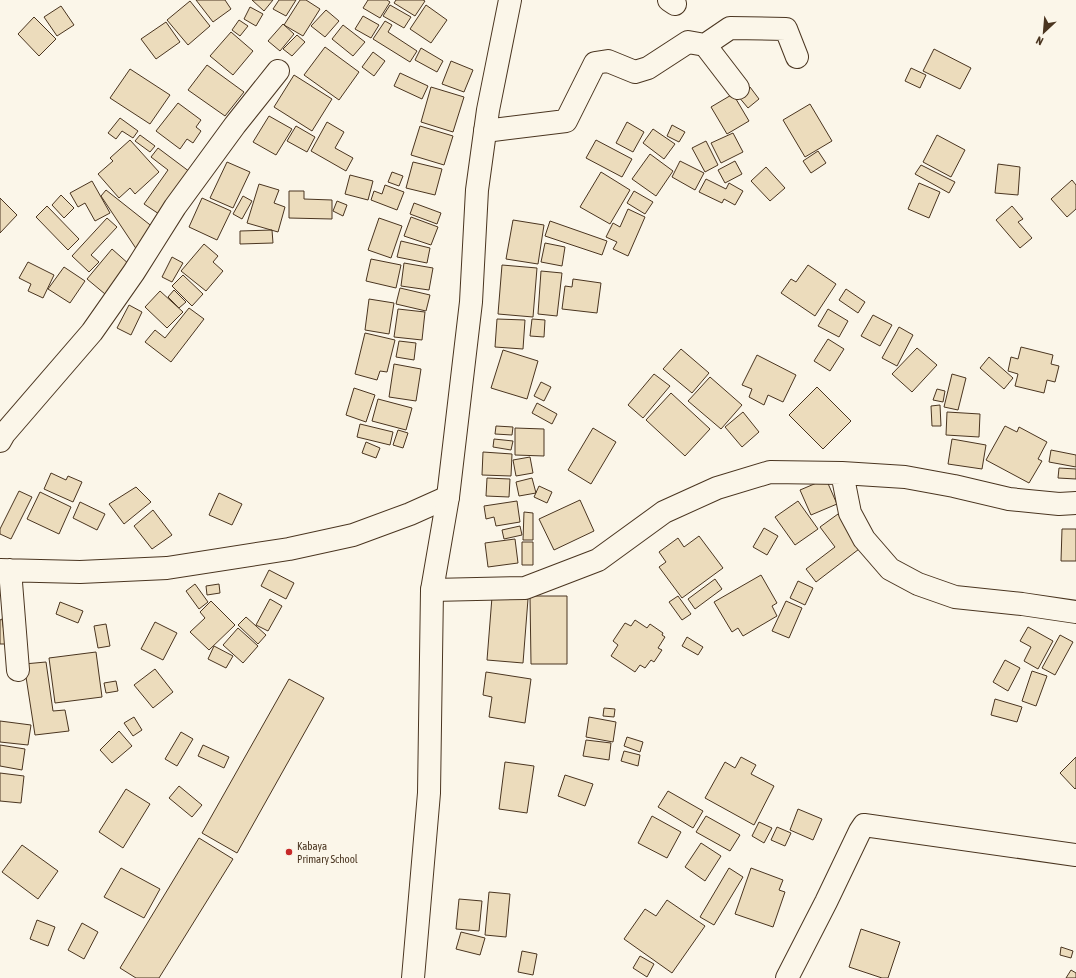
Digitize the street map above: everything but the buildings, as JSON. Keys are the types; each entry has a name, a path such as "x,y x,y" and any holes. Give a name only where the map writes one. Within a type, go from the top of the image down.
{"street":[{"path":"413,978 429,793 432,590 448,497 471,302 477,190 488,110 510,0"},
{"path":"705,45 730,28 786,29 797,57"},
{"path":"485,131 566,121 595,63 608,61 635,72 648,68 688,42 705,45 738,88"},
{"path":"0,441 4,434 92,332 134,272 175,207 235,125 278,70"},
{"path":"432,590 524,588 598,560 664,512 717,488 770,472 842,473 905,477 954,486 1009,499 1059,504 1076,503"},
{"path":"842,473 850,513 864,539 890,569 918,584 955,598 1022,604 1076,612"},
{"path":"18,670 5,570 80,572 167,568 289,549 353,535 410,514 448,497"},
{"path":"787,978 864,825 1076,855"}],"place":[{"name":"Kabaya Primary School","path":"289,852"}]}
